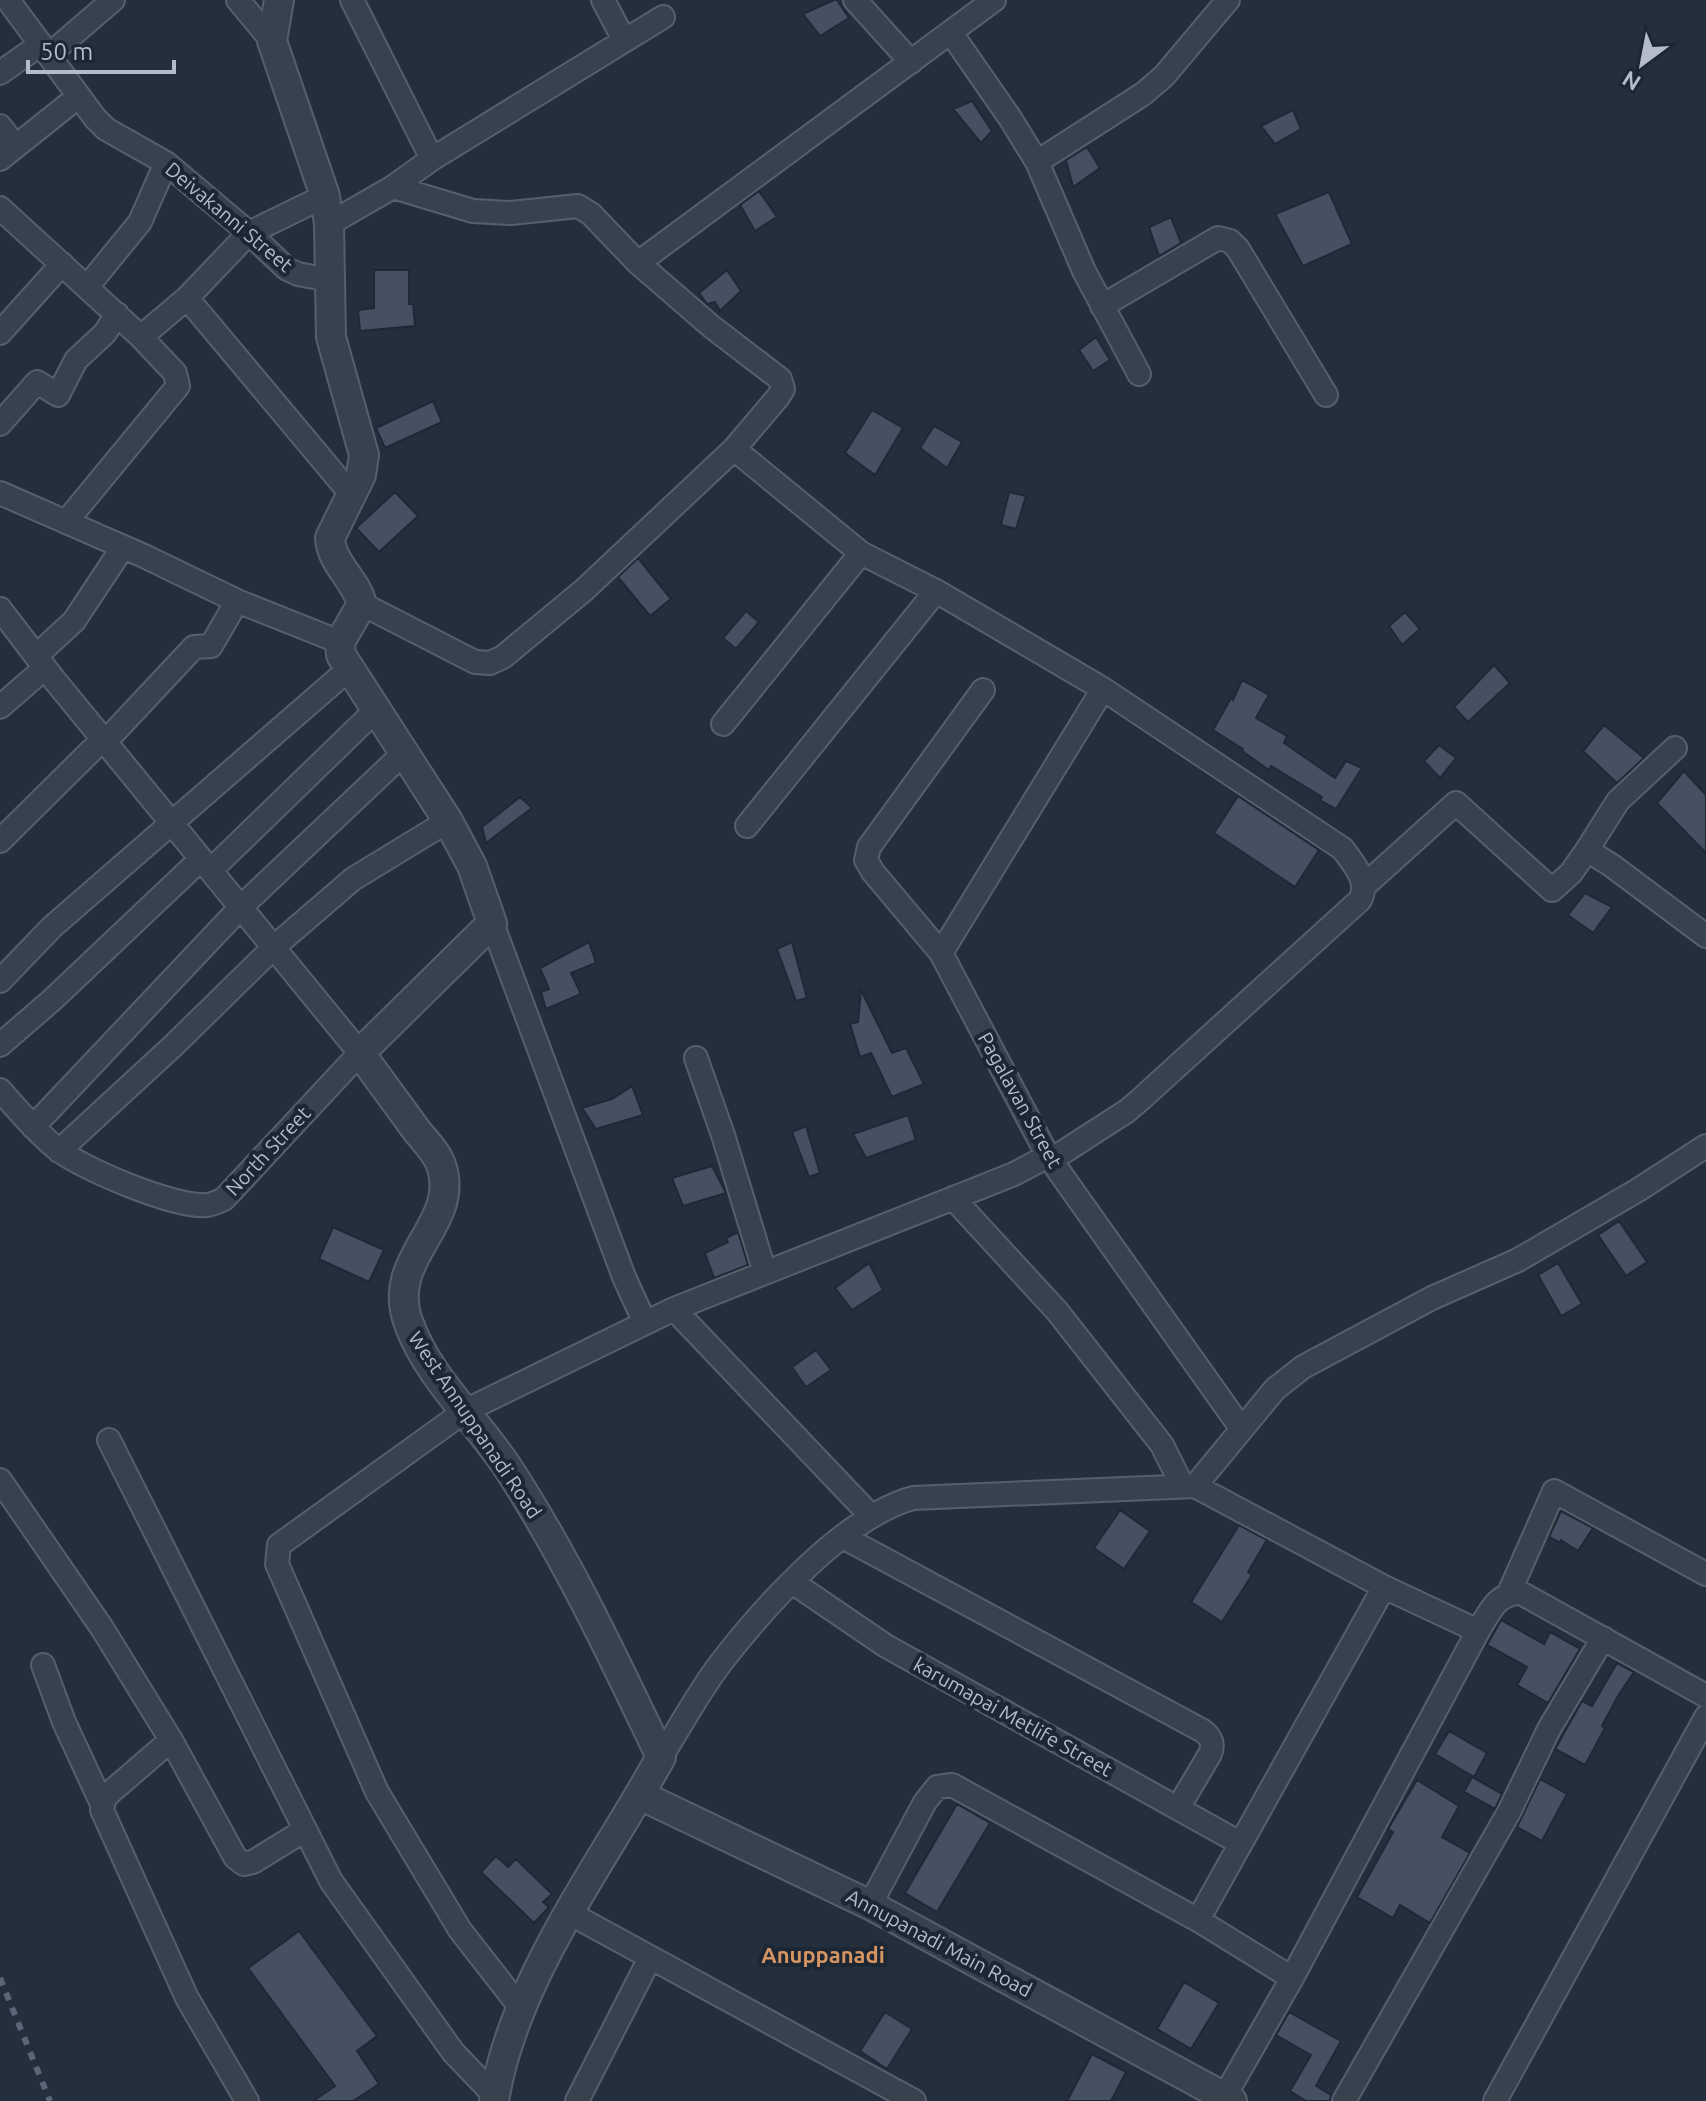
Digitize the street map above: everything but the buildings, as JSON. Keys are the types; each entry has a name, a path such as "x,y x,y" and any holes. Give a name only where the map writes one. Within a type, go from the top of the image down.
{"street":[{"name":"Deivakanni Street","path":"8,0 106,129 166,163 287,269 329,280"},
{"path":"0,73 45,50 113,0"},
{"path":"0,981 52,927 172,824 344,656 362,604 360,593 331,549 334,528 363,467 364,455 331,337 327,210 272,41 238,0"},
{"path":"272,41 279,0"},
{"path":"352,0 432,159"},
{"path":"603,0 624,40"},
{"path":"855,0 911,62"},
{"path":"638,263 994,0"},
{"path":"1037,162 1143,94 1164,76 1228,0"},
{"path":"141,337 187,298 249,233 393,187 432,159 663,17"},
{"path":"951,33 1037,162 1102,306 1139,374"},
{"path":"0,126 7,152 79,96"},
{"path":"87,287 140,222 166,163"},
{"path":"362,604 475,662 490,663 503,657 584,590 734,449 783,389 780,379 712,327 638,263 591,214 578,206 511,213 473,211 393,187"},
{"path":"0,208 141,337 175,373 178,386 66,522"},
{"path":"1102,306 1218,238 1230,241 1238,249 1326,395"},
{"path":"0,333 62,264"},
{"path":"187,298 351,494"},
{"path":"0,424 37,382 58,395 76,360 105,333 117,314"},
{"path":"520,2007 460,1930 377,1792 277,1564 279,1545 465,1411 674,1309 1050,1158 1127,1111 1141,1099 1360,900 1364,886 1343,849 1103,689 936,591 861,553 734,449"},
{"path":"0,493 237,601 344,656 448,821 472,866 624,1277 645,1323"},
{"path":"0,707 74,621 123,547"},
{"path":"723,724 861,553"},
{"path":"747,826 936,591"},
{"path":"0,841 194,647 211,646 237,601"},
{"path":"0,609 360,1053 492,923"},
{"path":"941,953 1103,689"},
{"name":"Pagalavan Street","path":"983,690 869,847 866,860 941,953 1050,1158 1241,1428"},
{"path":"0,1045 376,710"},
{"path":"1364,886 1456,803 1552,890 1571,873 1618,801 1675,748"},
{"path":"33,1127 241,907 405,752"},
{"path":"59,1151 274,947 353,879 448,821"},
{"path":"1587,850 1706,936"},
{"name":"North Street","path":"0,1090 59,1151 105,1177 185,1202 207,1205 224,1199 360,1053"},
{"name":"West Annuppanadi Road","path":"360,1053 441,1164 446,1191 440,1211 405,1275 403,1298 408,1322 421,1351 507,1467 591,1608 661,1757"},
{"path":"696,1058 765,1273"},
{"path":"494,2098 520,2007 569,1913 719,1665 806,1566 871,1516 913,1498 1189,1486 1275,1389 1303,1367 1432,1298 1518,1260 1706,1146"},
{"path":"953,1198 1057,1311 1162,1445 1189,1486 1384,1587 1478,1631"},
{"path":"674,1309 871,1516"},
{"path":"109,1440 331,1881 453,2052 494,2098"},
{"path":"0,1480 102,1628 171,1740 235,1857 244,1864 253,1862 305,1830"},
{"path":"1509,1593 1554,1491 1706,1574"},
{"path":"843,1537 1203,1731 1210,1737 1213,1746 1178,1808"},
{"name":"karumapai Metlife Street","path":"792,1582 886,1646 1240,1843"},
{"path":"1198,1920 1384,1587"},
{"path":"1226,2100 1478,1631 1498,1600 1509,1593 1521,1593 1706,1696"},
{"path":"1344,2101 1509,1812 1549,1729 1603,1638"},
{"path":"43,1665 64,1722 102,1804 103,1815 187,1998 247,2101"},
{"path":"1495,2101 1706,1717"},
{"path":"102,1804 105,1797 171,1740"},
{"path":"870,1905 925,1802 937,1787 952,1785 1198,1920 1292,1978"},
{"name":"Annupanadi Main Road","path":"640,1795 870,1905 1226,2100"},
{"path":"569,1913 914,2101"},
{"path":"577,2101 650,1958"}],"railway":[{"path":"0,1978 50,2101"}],"district":[{"name":"Anuppanadi","path":"823,1955"}]}
